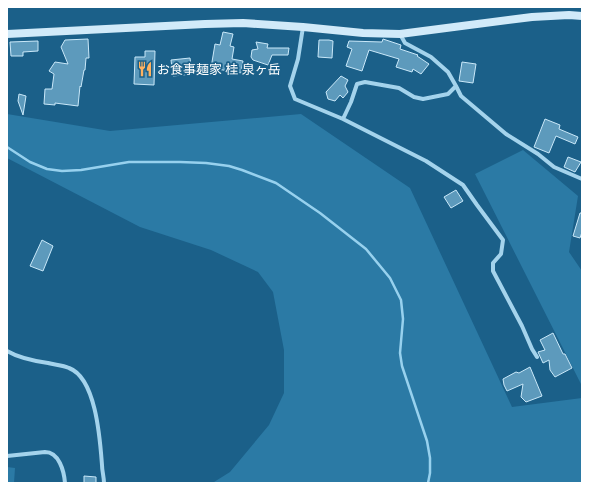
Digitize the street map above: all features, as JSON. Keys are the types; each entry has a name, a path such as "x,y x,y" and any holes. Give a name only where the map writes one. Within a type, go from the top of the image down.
{"main road":[{"path":"7,34 242,23 363,33 400,34 532,17 569,15 582,16"}],"street":[{"path":"303,27 298,59 290,86 295,99 343,119 426,161 463,185 503,240 501,254 493,263 493,271 537,357"},
{"path":"400,34 404,43 431,57 448,72 461,96 506,134 538,154 554,167 582,179"},
{"path":"343,119 357,84 365,82 399,88 414,97 423,99 448,94 456,86"},
{"path":"7,351 26,358 70,368 80,376 87,386 95,413 104,483"},
{"path":"7,456 49,452 58,459 65,483"}],"shaded area":[{"path":"7,114 110,131 301,114 410,188 512,407 582,398 582,483 209,483 214,482 230,472 269,425 284,393 284,350 273,292 258,272 211,250 140,227 7,158"},
{"path":"523,150 578,196 569,252 582,271 582,386 475,174"},
{"path":"7,467 15,468 14,483 7,483"}],"building":[{"path":"223,32 233,34 230,46 234,47 232,59 243,61 241,73 211,68 215,44 220,45"},
{"path":"88,39 89,58 86,58 85,70 81,87 80,86 78,106 55,103 55,105 44,104 45,89 52,89 54,74 49,71 55,62 68,64 61,47 65,40"},
{"path":"383,39 401,45 400,49 418,55 417,56 429,64 421,74 413,69 412,72 396,67 399,59 369,50 362,71 346,66 352,49 347,47 349,41 382,42"},
{"path":"319,40 333,41 332,58 318,57"},
{"path":"38,41 38,51 23,52 23,56 11,56 10,42"},
{"path":"256,42 268,44 267,48 289,48 288,55 272,55 268,65 253,60 251,57 252,50 258,49"},
{"path":"145,51 155,51 154,85 134,84 135,57 145,57"},
{"path":"190,58 192,74 173,76 171,60"},
{"path":"462,62 476,64 473,83 459,81"},
{"path":"341,76 348,80 345,86 348,92 343,98 340,95 335,101 328,99 326,92"},
{"path":"19,94 26,96 23,115 18,101"},
{"path":"545,119 560,125 559,129 578,137 575,144 556,136 549,153 534,147"},
{"path":"568,157 581,162 575,172 564,167"},
{"path":"456,190 463,201 451,208 444,197"},
{"path":"580,213 582,213 582,232 580,238 573,236"},
{"path":"42,240 53,246 43,271 30,266"},
{"path":"553,333 563,354 565,354 572,368 555,377 550,370 549,360 543,363 538,352 545,350 540,340"},
{"path":"530,367 542,396 526,402 521,397 523,384 507,391 503,379"},
{"path":"84,476 96,477 96,483 84,483"}],"waterway":[{"path":"7,147 30,162 47,169 62,171 81,170 129,162 206,163 229,166 276,183 320,213 366,249 390,278 401,300 403,319 400,353 402,366 427,441 430,458 428,483"}],"place":[{"name":"お食事麺家 桂 泉ヶ岳","path":"145,69"}]}
